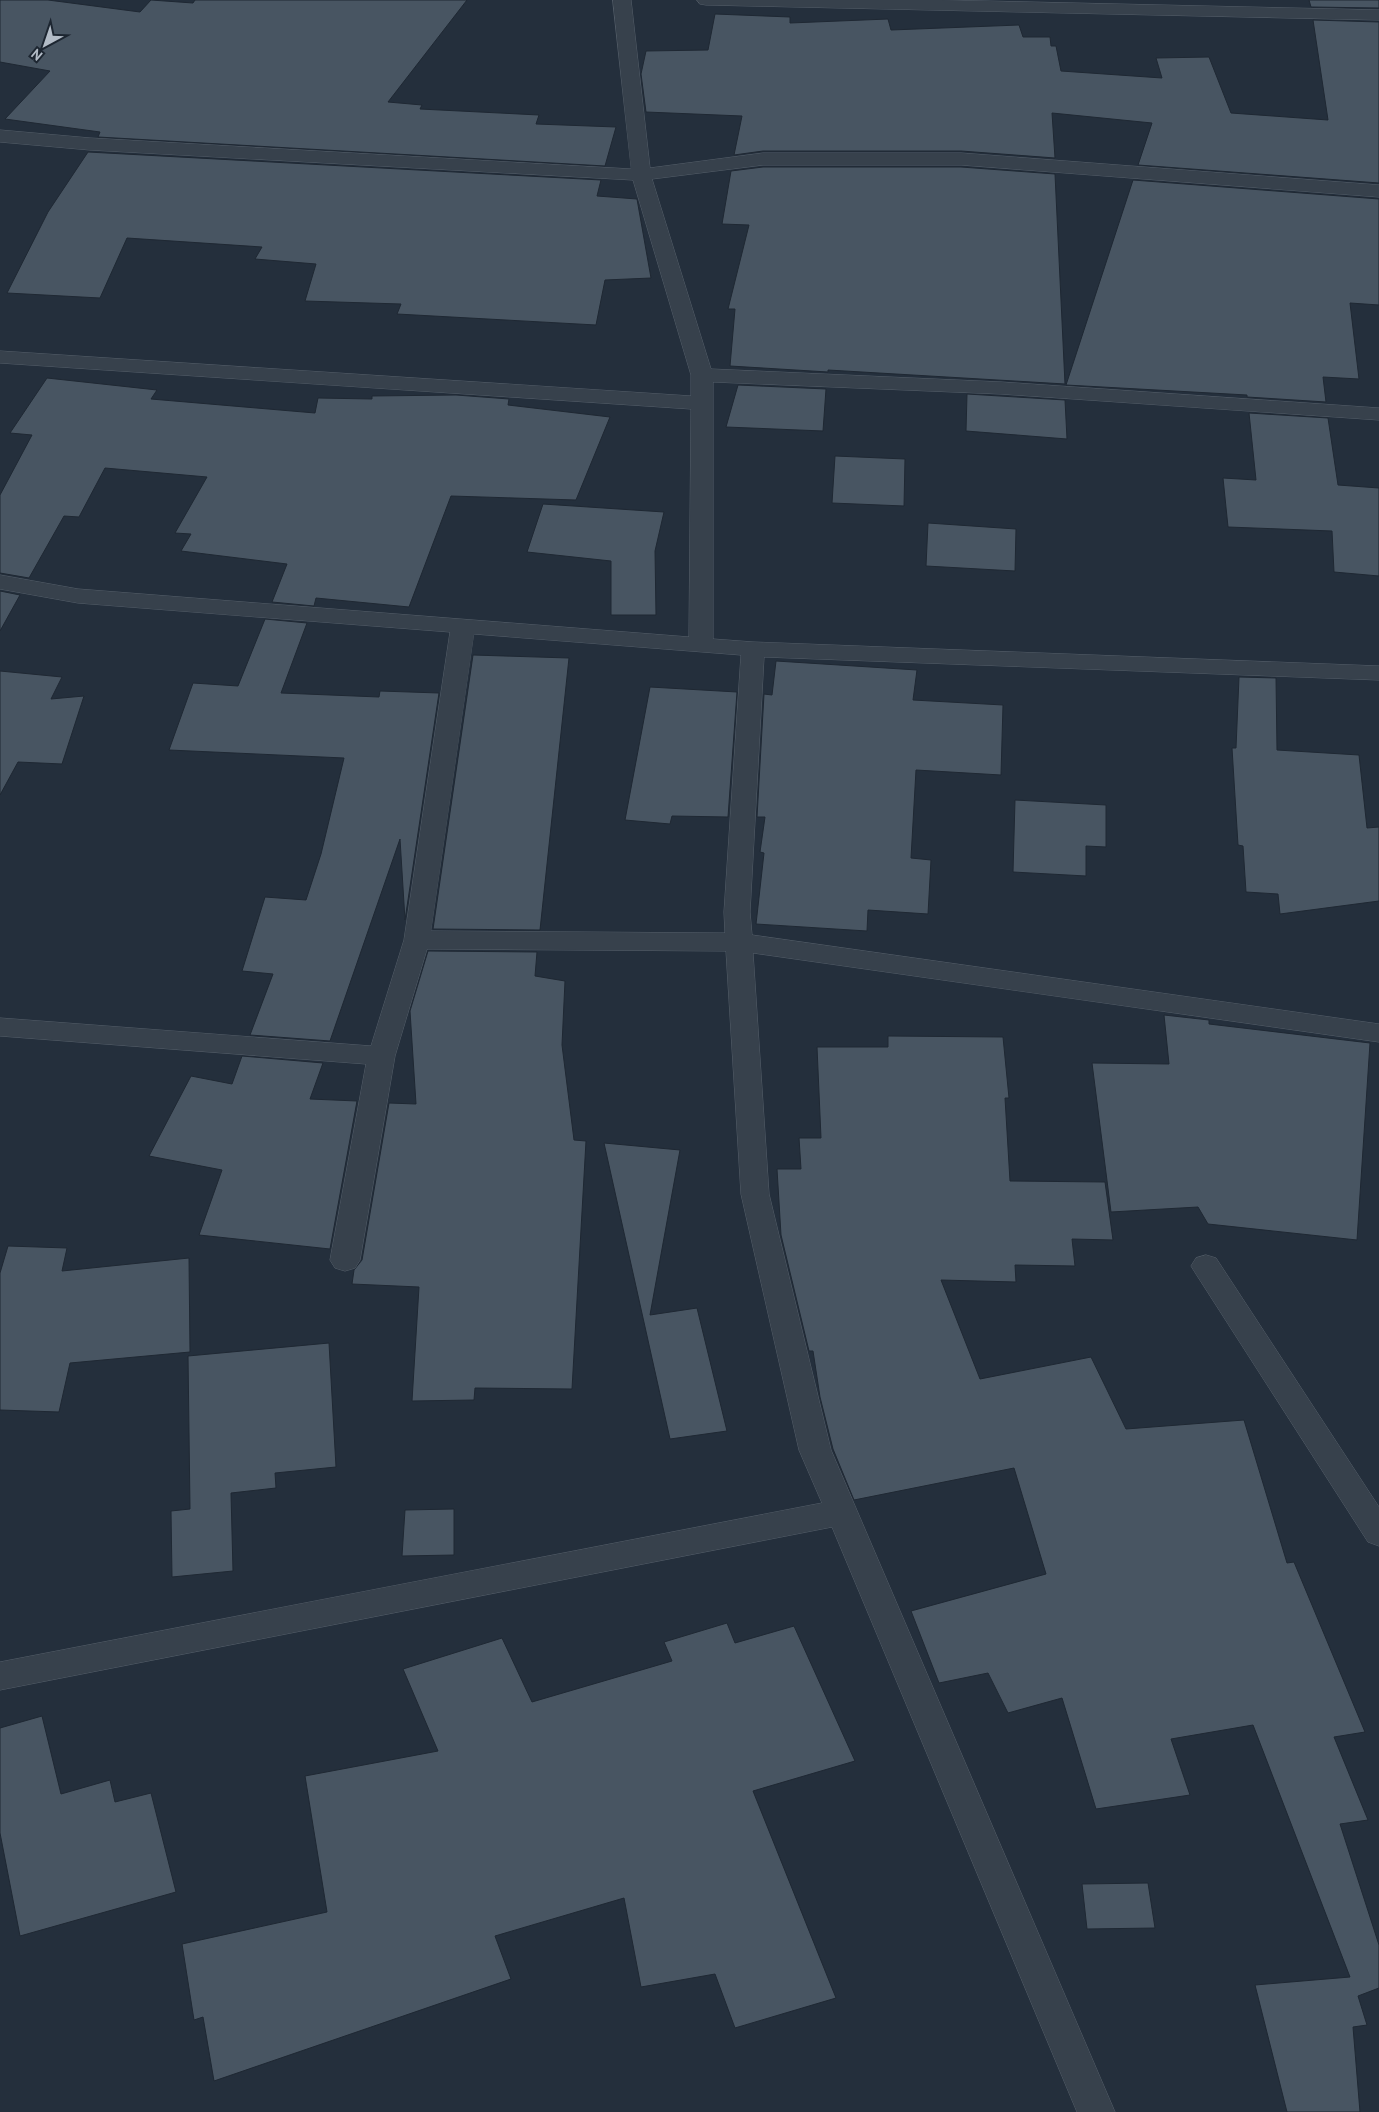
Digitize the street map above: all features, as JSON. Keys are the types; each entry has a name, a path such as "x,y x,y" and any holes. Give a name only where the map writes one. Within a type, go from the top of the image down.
{"street":[{"path":"622,0 641,175 702,376 700,645"},
{"path":"706,0 1379,15"},
{"path":"0,136 100,144 641,175 763,159 961,159 1379,191"},
{"path":"0,357 701,403"},
{"path":"702,376 1001,388 1379,414"},
{"path":"0,582 78,596 753,650 1379,672"},
{"path":"345,1260 381,1056 417,940 464,627"},
{"path":"753,650 736,912 755,1194 815,1450 1096,2112"},
{"path":"417,940 739,942 1379,1033"},
{"path":"0,1027 381,1056"},
{"path":"1206,1266 1379,1533"},
{"path":"0,1676 842,1512"}],"building":[{"path":"0,0 48,0 140,12 151,0 193,3 195,0 467,0 388,102 422,105 420,109 539,115 536,124 616,127 605,166 98,137 100,132 5,119 50,71 0,62"},
{"path":"1309,0 1379,0 1379,8 1311,7"},
{"path":"715,14 790,17 790,23 888,19 891,30 1019,25 1023,37 1050,37 1051,46 1056,46 1061,71 1162,78 1156,58 1209,57 1231,113 1328,120 1313,20 1379,22 1379,183 1138,165 1152,123 1052,113 1055,158 961,151 763,151 734,155 742,116 646,112 641,74 646,51 708,50"},
{"path":"88,152 601,180 597,196 637,199 651,278 605,280 596,325 397,314 401,304 305,301 316,264 255,259 262,247 127,238 100,298 7,293 48,212"},
{"path":"763,167 961,167 1055,174 1065,384 730,366 735,309 728,309 749,225 722,224 731,171"},
{"path":"1133,180 1379,199 1379,305 1350,303 1359,379 1323,377 1326,402 1247,397 1247,395 1066,385"},
{"path":"47,378 157,390 151,399 315,413 318,398 372,399 372,396 456,395 509,399 508,405 610,417 576,500 451,496 409,607 316,598 314,606 272,602 287,564 181,551 191,534 175,533 207,477 105,468 79,517 64,516 29,578 0,573 0,495 32,435 10,433"},
{"path":"738,385 826,389 823,431 726,427"},
{"path":"967,394 1065,400 1067,439 966,431"},
{"path":"1249,413 1328,418 1338,485 1379,488 1379,576 1334,572 1332,531 1228,527 1223,478 1256,480"},
{"path":"835,456 905,459 904,506 832,503"},
{"path":"543,504 664,512 655,551 656,615 611,615 611,561 527,552"},
{"path":"928,523 1016,529 1015,571 926,566"},
{"path":"0,591 20,595 0,631"},
{"path":"265,619 307,623 281,693 379,697 380,691 439,693 405,920 400,839 330,1041 250,1035 273,974 242,971 265,897 306,900 321,854 344,758 169,750 193,683 238,686"},
{"path":"473,655 569,658 540,930 433,929"},
{"path":"776,661 917,670 913,700 1003,705 1001,775 916,770 911,858 931,860 928,914 868,910 867,931 756,924 764,853 760,852 765,817 757,817 764,694 772,695"},
{"path":"0,671 62,677 51,699 84,696 62,764 18,762 0,795"},
{"path":"1239,677 1276,678 1277,750 1359,755 1367,828 1379,827 1379,901 1280,914 1278,894 1246,892 1243,846 1238,845 1232,748 1236,748"},
{"path":"650,687 737,692 728,817 672,816 670,824 625,820"},
{"path":"1015,800 1106,805 1106,847 1086,846 1086,876 1013,872"},
{"path":"428,951 537,952 535,976 565,981 562,1045 574,1140 586,1141 572,1389 475,1388 474,1400 412,1401 419,1287 352,1284 354,1270 362,1260 389,1103 416,1104 410,1011"},
{"path":"1164,1015 1209,1020 1209,1024 1370,1043 1357,1240 1208,1224 1198,1207 1111,1212 1092,1063 1169,1064"},
{"path":"888,1036 1003,1037 1009,1098 1005,1098 1010,1181 1105,1182 1113,1240 1072,1239 1075,1266 1015,1265 1016,1282 941,1280 980,1379 1091,1357 1126,1429 1244,1420 1287,1563 1294,1562 1365,1732 1334,1737 1368,1820 1340,1824 1379,1945 1379,1988 1358,1996 1367,2025 1353,2027 1360,2112 1287,2112 1255,1985 1350,1977 1253,1725 1171,1739 1190,1795 1096,1809 1062,1698 1008,1713 988,1673 939,1683 911,1611 1046,1574 1014,1468 854,1500 833,1449 820,1397 813,1351 809,1351 781,1235 777,1169 801,1169 799,1138 821,1138 817,1047 888,1047"},
{"path":"242,1056 323,1063 310,1099 357,1101 330,1249 199,1235 222,1170 149,1156 191,1076 232,1084"},
{"path":"604,1143 680,1150 650,1315 697,1308 727,1431 670,1439"},
{"path":"8,1246 67,1248 62,1271 189,1258 190,1352 70,1363 59,1412 0,1410 0,1273"},
{"path":"329,1343 336,1467 275,1473 276,1488 231,1493 233,1571 172,1577 171,1511 190,1509 188,1356"},
{"path":"454,1509 454,1555 402,1556 405,1510"},
{"path":"727,1623 735,1643 794,1626 855,1761 753,1791 836,1998 735,2028 715,1974 641,1987 624,1898 495,1936 511,1979 214,2081 203,2017 194,2020 182,1944 327,1912 305,1776 438,1751 403,1669 502,1638 532,1702 672,1661 664,1642"},
{"path":"42,1716 61,1794 110,1780 115,1802 151,1793 176,1892 20,1936 0,1833 0,1728"},
{"path":"1148,1883 1155,1928 1087,1929 1082,1884"}]}
